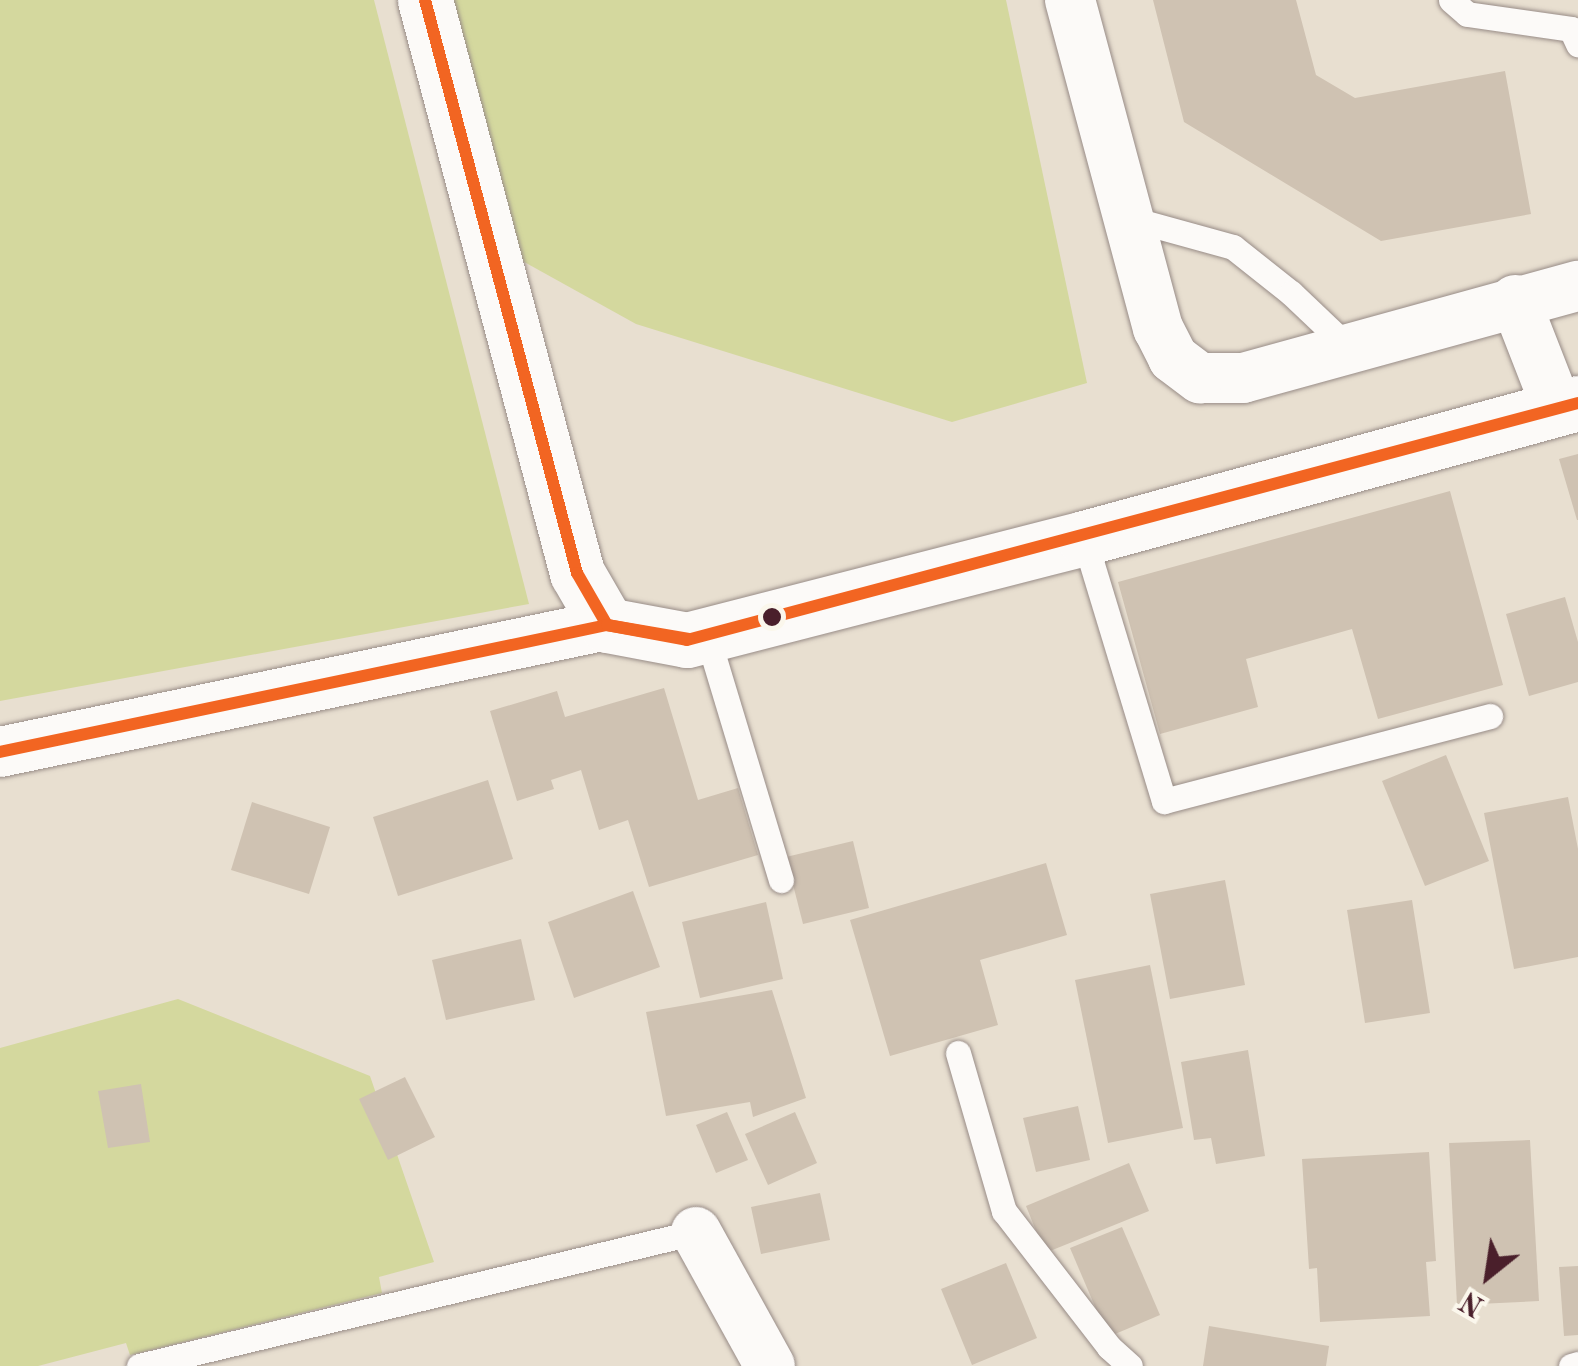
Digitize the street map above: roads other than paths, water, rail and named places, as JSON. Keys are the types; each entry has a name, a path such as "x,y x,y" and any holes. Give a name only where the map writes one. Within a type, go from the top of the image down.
{"street":[{"path":"425,0 577,573 607,625"},
{"path":"1070,0 1158,328 1173,358 1200,378 1242,378 1515,300 1578,286"},
{"path":"0,752 607,625 686,640 1084,538 1568,405 1515,300"},
{"path":"696,1232 770,1366"}],"lane":[{"path":"1450,0 1467,14 1570,29 1578,44"},
{"path":"1128,218 1233,247 1291,292 1348,347"},
{"path":"1084,538 1164,800 1490,716"},
{"path":"707,635 780,880"},
{"path":"958,1053 1004,1211 1109,1347 1130,1366"},
{"path":"140,1366 696,1232"}]}
